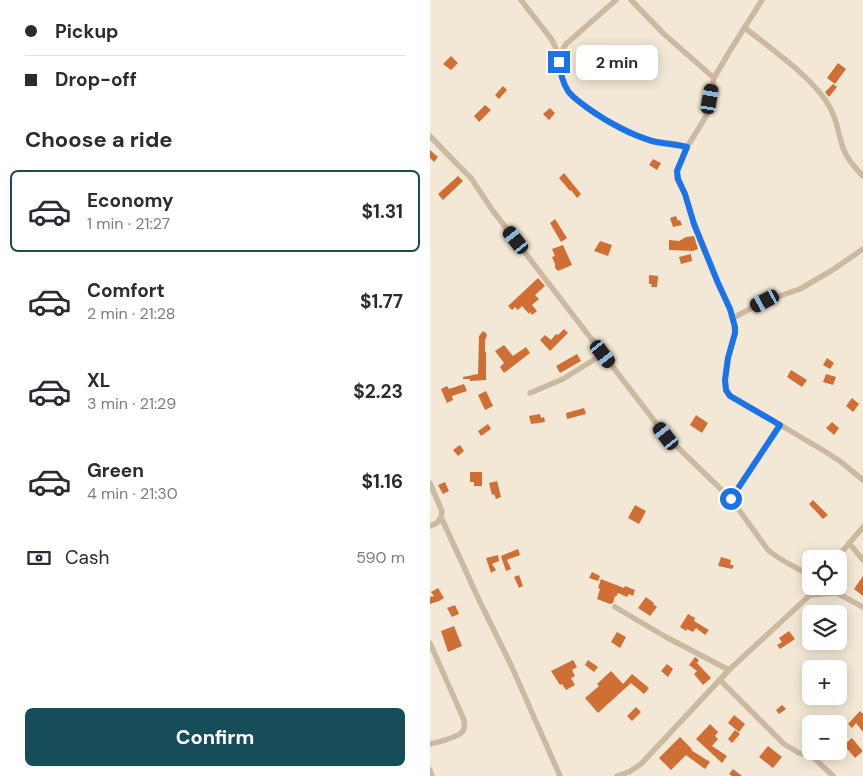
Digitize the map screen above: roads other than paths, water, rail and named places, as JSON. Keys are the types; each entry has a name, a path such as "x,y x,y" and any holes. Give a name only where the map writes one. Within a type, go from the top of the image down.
{"street":[{"path":"521,0 552,40 558,53 561,75 568,91 576,99 604,120 632,133 653,141 687,147"},
{"path":"559,62 566,44 616,0"},
{"path":"631,0 664,34 714,78"},
{"path":"762,0 714,78 707,114 687,147 677,171 678,179 685,194 694,224 733,318 735,333 728,358 725,380 726,390 730,396 826,452 863,480"},
{"path":"745,28 807,79 826,101 836,120 847,158 863,176"},
{"path":"430,136 471,178 493,211 666,436 731,499 768,550 802,571"},
{"path":"733,318 765,301 800,289 863,249"},
{"path":"530,393 563,379 603,354"},
{"path":"731,499 780,425"},
{"path":"430,483 442,510 442,518 480,602 512,665 560,776"},
{"path":"430,526 442,518"},
{"path":"843,550 863,527"},
{"path":"849,543 863,560"},
{"path":"617,776 629,772 641,764 729,670 809,595"},
{"path":"840,595 863,607"},
{"path":"614,607 729,670"},
{"path":"430,643 464,720 464,729 457,735 430,744"},
{"path":"720,680 784,744 799,753 814,758 833,776"},
{"path":"430,770 432,776"}]}
